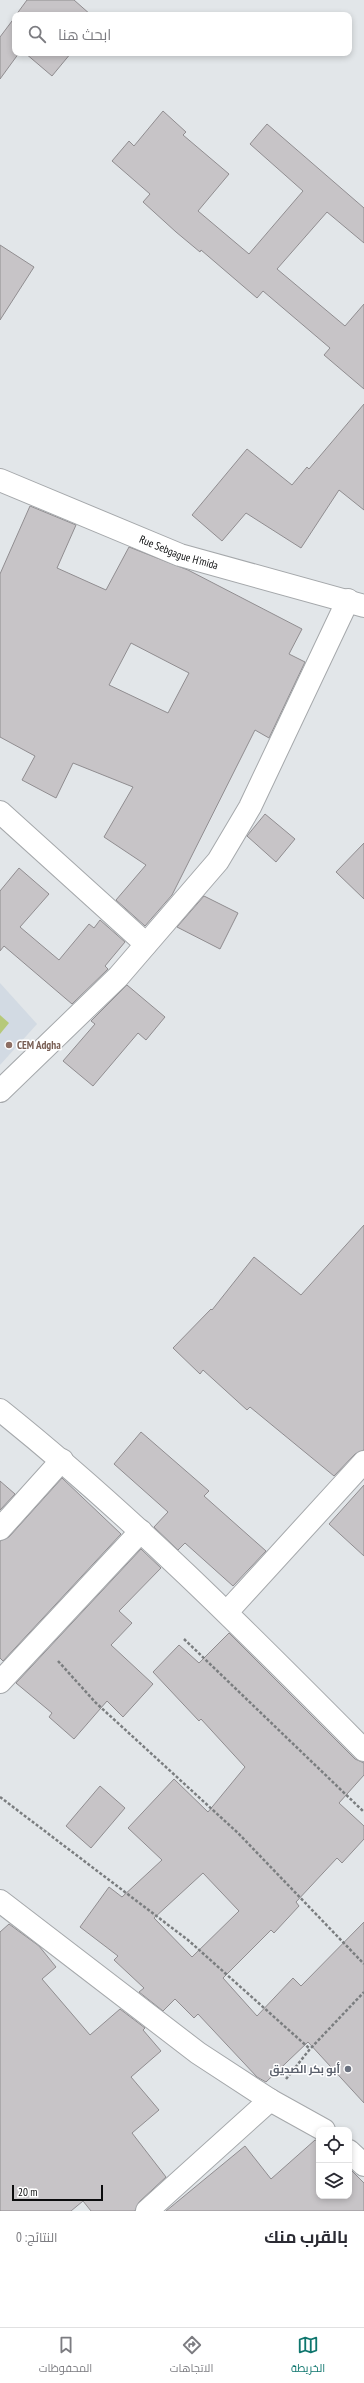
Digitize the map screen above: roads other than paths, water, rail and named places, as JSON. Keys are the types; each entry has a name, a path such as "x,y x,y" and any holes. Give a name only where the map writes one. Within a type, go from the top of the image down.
{"street":[{"name":"Rue Sebgague H'mida","path":"0,480 180,555 359,602"},
{"path":"0,1091 118,977 218,861 250,807 359,602"},
{"path":"0,812 146,944"},
{"path":"0,1410 62,1460 227,1612 364,1750"},
{"path":"0,1529 62,1460"},
{"path":"227,1612 364,1462"},
{"path":"0,1682 141,1532"},
{"path":"0,1901 198,2053 270,2100 319,2127"},
{"path":"147,2211 270,2100"},
{"path":"352,2154 364,2165"}],"place":[{"name":"CEM Adgha","path":"9,1045"},
{"name":"أبو بكر الصديق","path":"348,2069"}]}
